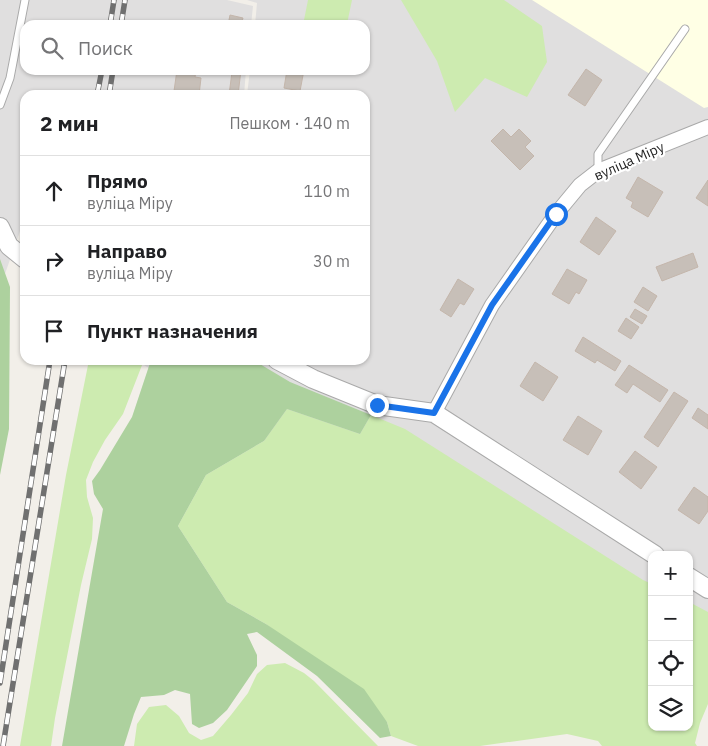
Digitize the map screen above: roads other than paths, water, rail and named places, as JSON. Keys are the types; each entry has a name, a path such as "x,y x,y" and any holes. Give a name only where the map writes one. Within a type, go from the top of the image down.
{"street":[{"name":"вуліца Міру","path":"434,413 492,305 556,214 580,185 598,171 708,127"},
{"path":"0,227 9,246 20,255"},
{"path":"286,365 312,379 377,405 434,413 649,551"},
{"path":"693,579 708,589"}],"lane":[{"path":"21,20 25,0"},
{"path":"0,105 10,78 20,26"},
{"path":"598,171 598,154 686,29"}],"railway":[{"path":"111,20 114,0"},
{"path":"122,20 125,0"},
{"path":"98,90 101,75"},
{"path":"110,90 112,75"},
{"path":"0,683 49,365"},
{"path":"3,746 64,365"}]}
